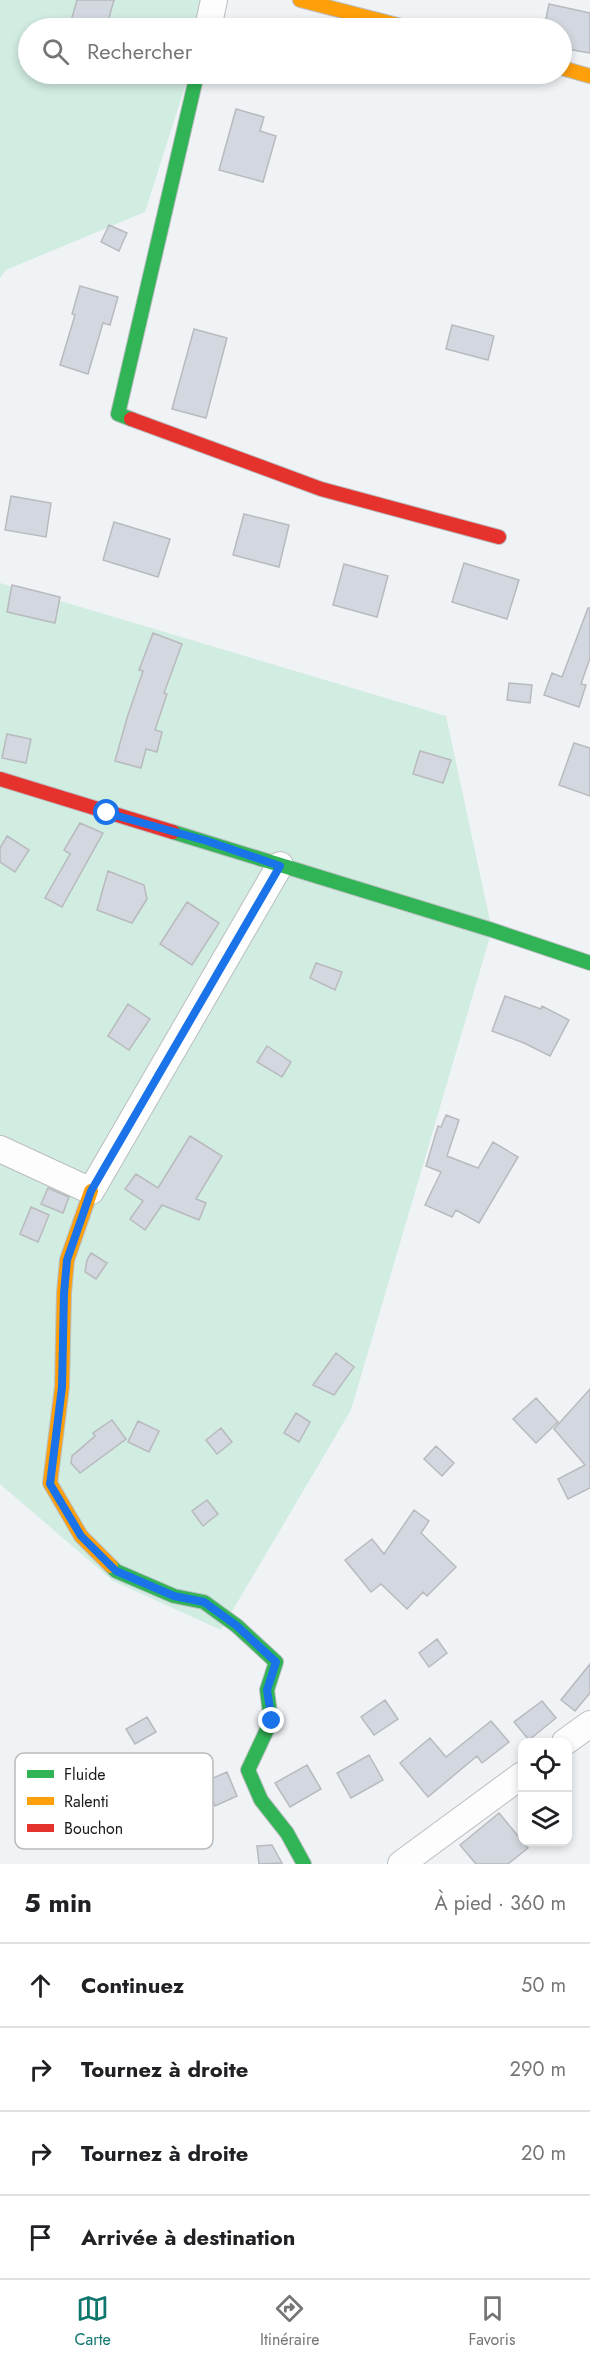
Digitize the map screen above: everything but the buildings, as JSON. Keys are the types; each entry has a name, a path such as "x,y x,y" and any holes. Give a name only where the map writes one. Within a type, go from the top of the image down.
{"street":[{"path":"210,18 214,0"},
{"path":"300,0 370,18"},
{"path":"572,71 590,75"},
{"path":"195,84 118,414 321,489 499,537"},
{"path":"0,779 107,813 207,841 590,963"},
{"path":"280,866 91,1191 67,1260 62,1387 50,1484 81,1536 116,1571 174,1596 204,1602 237,1626 276,1662 267,1690 272,1721 248,1770 261,1800 287,1833 304,1864"},
{"path":"0,1149 91,1191"},
{"path":"572,1738 590,1724"},
{"path":"401,1864 518,1778"}],"green space":[{"path":"0,0 212,0 206,18 18,18 18,84 186,84 145,212 6,270 0,278"},
{"path":"0,583 446,716 492,930 351,1410 221,1630 113,1581 0,1484"}],"traffic: fast":[{"path":"131,419 118,414 195,84"},
{"path":"173,832 492,930 590,963"},
{"path":"111,1566 116,1571 174,1596 204,1602 237,1626 276,1662 267,1690 271,1721 248,1770 261,1800 287,1833 304,1864"}],"traffic: slow":[{"path":"300,0 370,18"},
{"path":"572,71 590,76"},
{"path":"91,1191 67,1260 62,1387 50,1483 81,1536 111,1566"}],"traffic: jam":[{"path":"131,419 321,489 499,537"},
{"path":"0,779 173,832"}],"route":[{"path":"107,813 207,841 280,866 91,1191 67,1260 62,1387 50,1484 81,1536 116,1571 174,1596 204,1602 237,1626 276,1662 267,1690 272,1721"}]}
